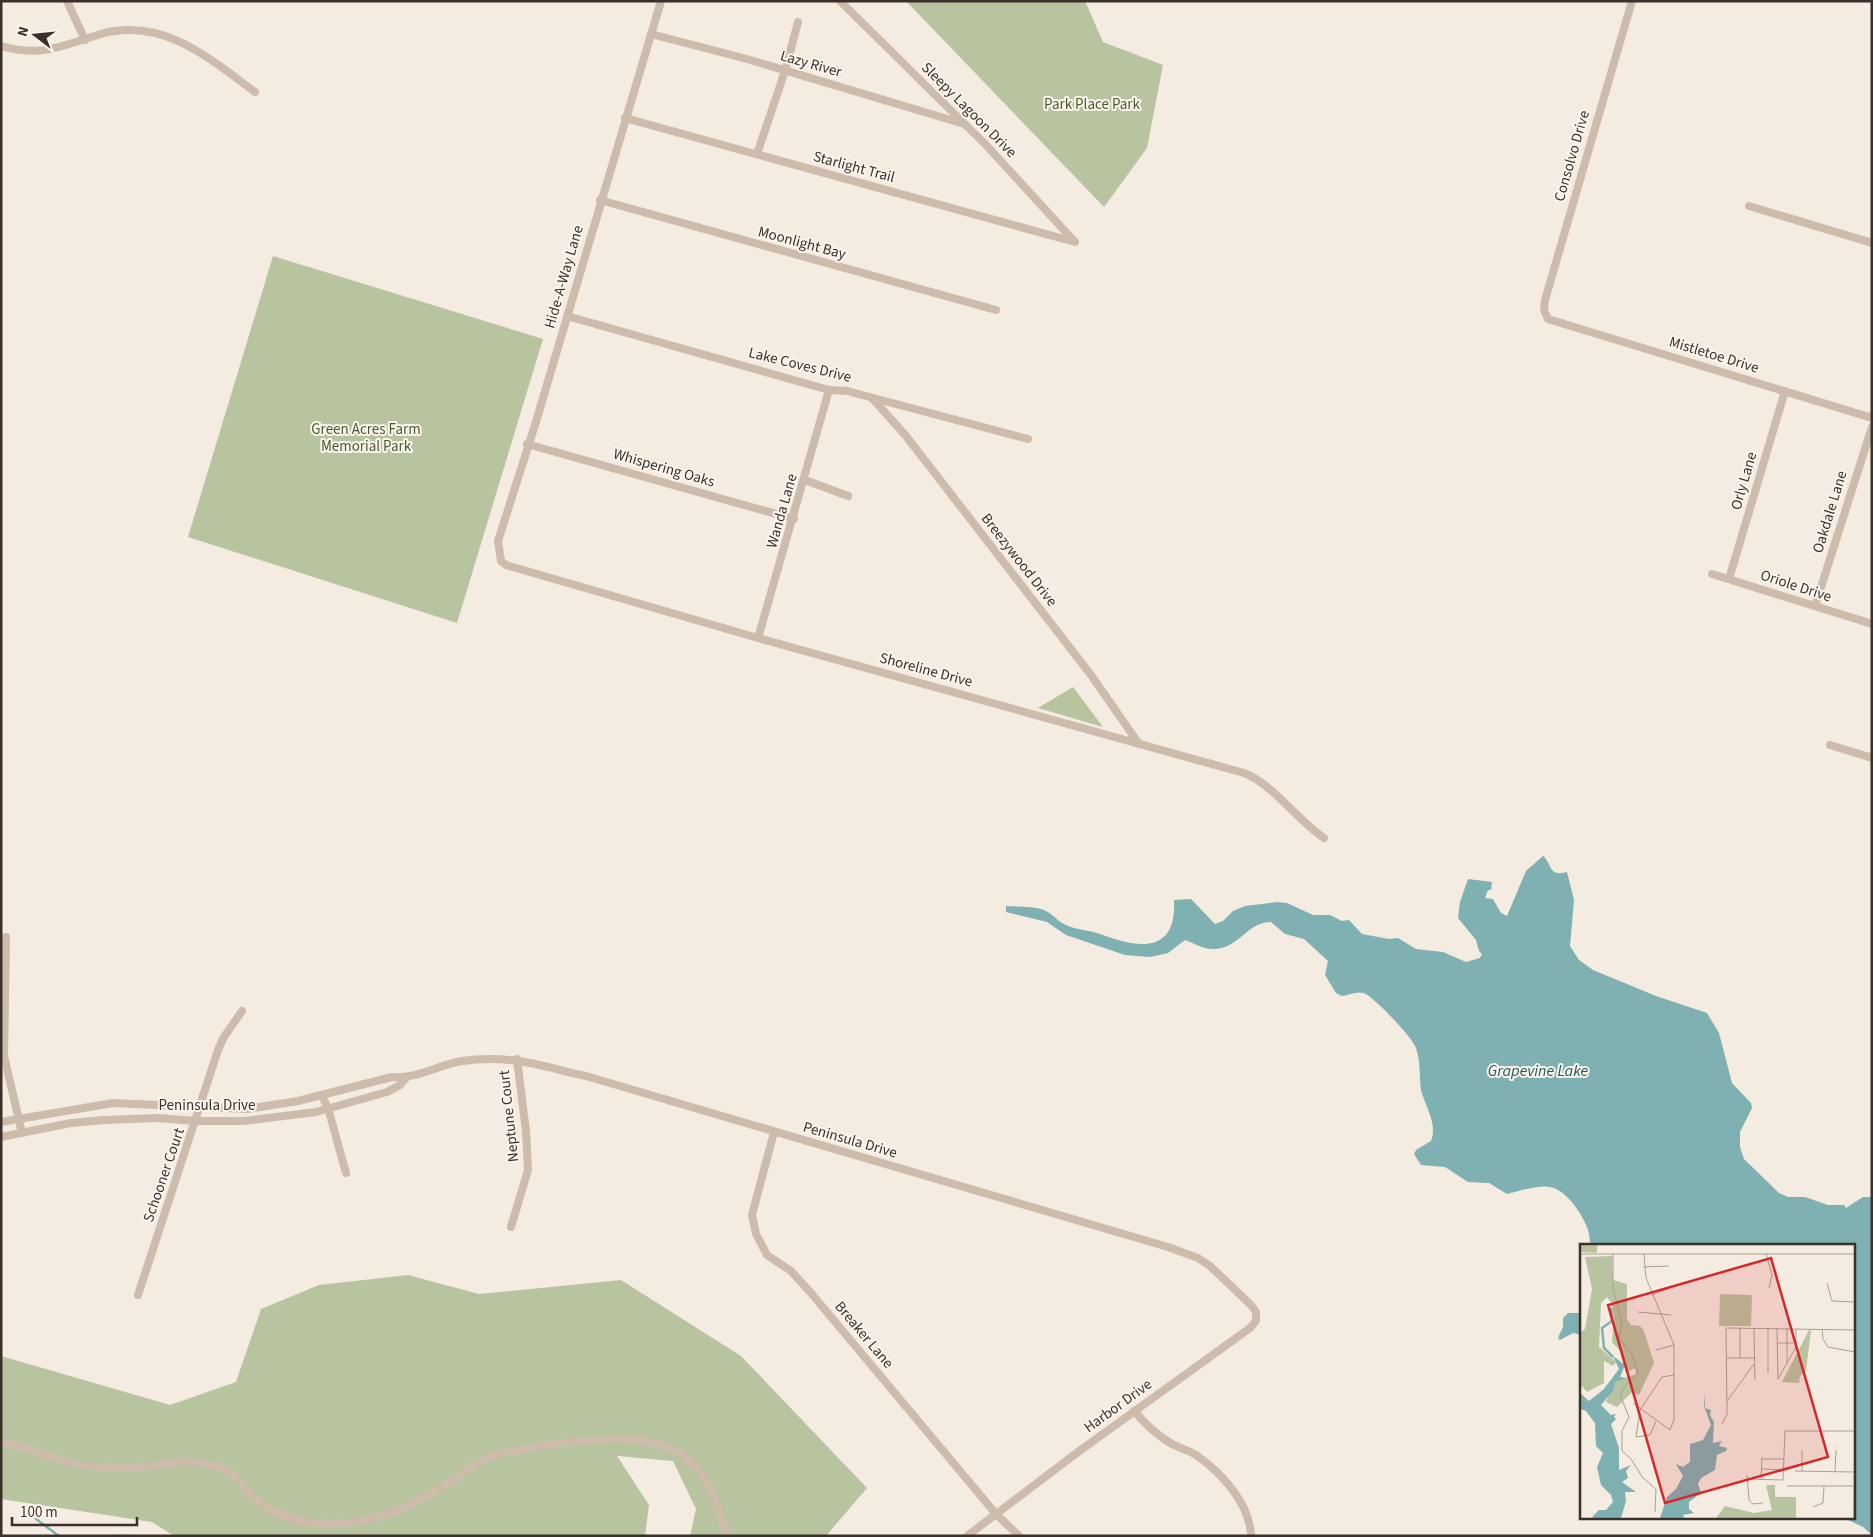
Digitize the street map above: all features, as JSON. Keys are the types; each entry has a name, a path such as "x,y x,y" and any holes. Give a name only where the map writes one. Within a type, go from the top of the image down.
{"street":[{"path":"68,1 85,40"},
{"name":"Hide-A-Way Lane","path":"501,561 498,541 661,1"},
{"name":"Sleepy Lagoon Drive","path":"840,1 991,150 1075,242"},
{"name":"Consolvo Drive","path":"1548,319 1544,310 1545,300 1632,1"},
{"path":"757,154 785,71 798,22"},
{"path":"1,46 41,51 62,48 107,32 126,30 163,34 194,48 255,92"},
{"name":"Lazy River","path":"651,34 963,123"},
{"name":"Starlight Trail","path":"625,118 1075,242"},
{"name":"Moonlight Bay","path":"600,200 996,310"},
{"path":"1749,206 1872,243"},
{"name":"Lake Coves Drive","path":"567,316 829,390 847,391 1028,439"},
{"name":"Mistletoe Drive","path":"1548,319 1872,418"},
{"name":"Wanda Lane","path":"758,638 794,519 829,390"},
{"name":"Orly Lane","path":"1730,579 1785,391"},
{"name":"Breezywood Drive","path":"872,398 906,436 1091,676 1140,744"},
{"name":"Oakdale Lane","path":"1815,606 1872,426"},
{"name":"Whispering Oaks","path":"527,444 794,519"},
{"path":"805,480 848,496"},
{"name":"Shoreline Drive","path":"501,561 506,565 758,638 1255,777 1308,827 1324,838"},
{"name":"Oriole Drive","path":"1712,574 1872,624"},
{"path":"1830,745 1871,754"},
{"path":"6,937 4,1056 22,1133"},
{"name":"Schooner Court","path":"138,1295 224,1037 242,1011"},
{"name":"Peninsula Drive","path":"1,1122 113,1103 247,1109 322,1096 392,1077 406,1078 461,1062 500,1058 516,1059 586,1076 1168,1247 1198,1258 1232,1285 1256,1312 1256,1321"},
{"name":"Neptune Court","path":"511,1227 528,1170 526,1131 516,1059"},
{"name":"Peninsula Drive","path":"1,1137 71,1123 104,1120 158,1118 196,1121 244,1121 316,1112 387,1092 400,1085 406,1078"},
{"path":"322,1096 328,1108 346,1173"},
{"name":"Breaker Lane","path":"774,1132 752,1215 760,1244 767,1255 791,1271 811,1293 996,1514 1020,1536"},
{"name":"Harbor Drive","path":"967,1536 1256,1321"},
{"path":"1134,1411 1151,1430 1173,1444 1196,1454 1232,1489 1239,1498 1251,1536"},
{"path":"1,1442 21,1446 72,1464 86,1466 131,1468 194,1460 229,1470 253,1496 277,1514 290,1519 333,1524 368,1520 396,1512 453,1480 469,1467 496,1455 598,1438 628,1440 665,1447 686,1457 703,1479 717,1503 727,1536"}],"green space":[{"name":"Park Place Park","path":"906,1 1085,1 1103,42 1163,65 1147,148 1104,207"},
{"name":"Green Acres Farm Memorial Park","path":"273,256 543,339 457,623 188,537"},
{"path":"1073,687 1103,727 1038,708"},
{"path":"408,1275 479,1294 621,1280 741,1356 867,1488 826,1536 690,1536 696,1509 673,1461 617,1456 649,1505 645,1536 174,1536 152,1522 1,1499 1,1356 170,1405 236,1382 261,1309 319,1285"}],"water":[{"name":"Grapevine Lake","path":"1543,856 1553,871 1567,872 1574,900 1570,946 1579,960 1593,970 1656,996 1707,1013 1719,1033 1732,1083 1751,1103 1752,1108 1740,1132 1740,1147 1744,1159 1779,1193 1788,1197 1805,1197 1828,1205 1844,1205 1846,1208 1863,1197 1872,1197 1872,1535 1863,1527 1848,1520 1856,1520 1856,1244 1591,1244 1583,1218 1570,1200 1554,1188 1543,1186 1507,1194 1489,1183 1468,1182 1445,1167 1421,1165 1414,1154 1416,1150 1431,1141 1433,1128 1421,1090 1416,1048 1401,1027 1369,996 1364,993 1342,996 1336,993 1325,975 1328,961 1304,939 1285,934 1271,922 1255,926 1236,941 1221,948 1205,948 1185,940 1168,953 1150,957 1125,955 1066,935 1047,922 1006,912 1006,906 1040,909 1047,911 1060,922 1070,927 1140,944 1152,943 1162,939 1169,930 1173,918 1174,900 1191,899 1215,924 1223,921 1233,911 1245,906 1277,902 1287,903 1313,915 1330,915 1342,921 1349,920 1362,934 1389,939 1398,938 1416,949 1443,952 1466,962 1480,958 1482,954 1479,951 1476,940 1458,918 1460,902 1468,879 1492,882 1491,890 1488,890 1485,898 1493,899 1501,913 1507,916 1526,871"},
{"path":"1568,1313 1580,1313 1580,1335 1573,1333 1560,1340 1558,1338 1563,1327 1563,1318"}],"waterway":[{"path":"36,1519 59,1536"},
{"path":"115,1536 129,1536"}]}
